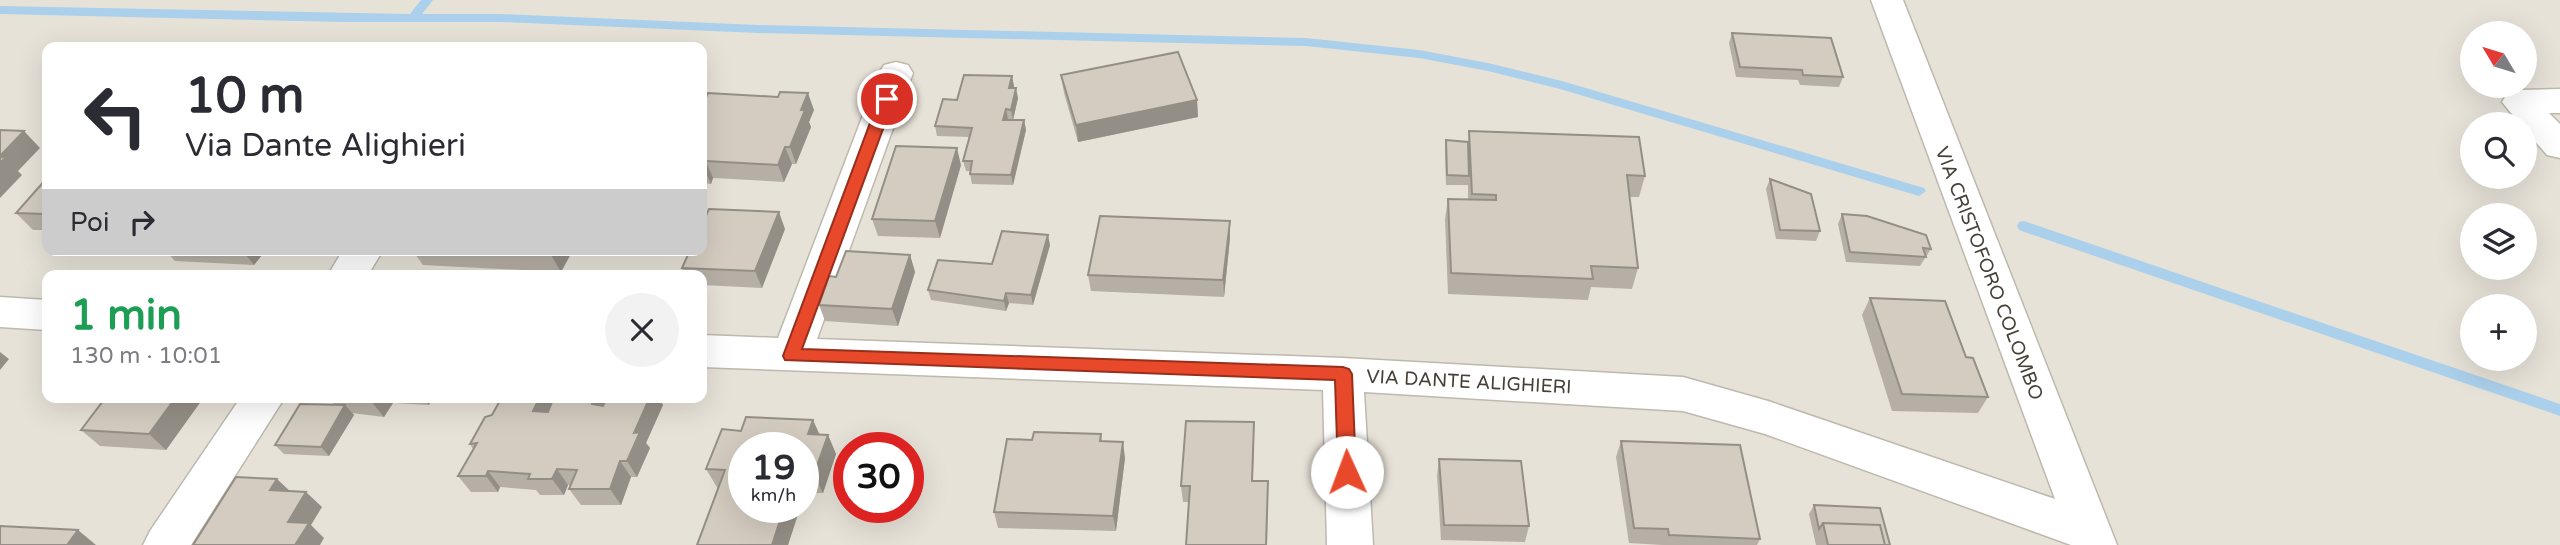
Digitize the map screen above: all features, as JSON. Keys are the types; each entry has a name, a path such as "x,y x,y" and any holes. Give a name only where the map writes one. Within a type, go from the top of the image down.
{"street":[{"name":"VIA CRISTOFORO COLOMBO","path":"1887,0 2091,537"},
{"path":"791,356 896,73"},
{"path":"2560,101 2519,102 2560,146"},
{"path":"0,312 42,314"},
{"name":"VIA DANTE ALIGHIERI","path":"707,351 1343,374 1683,394 1768,418 2091,537"},
{"path":"1343,374 1350,545"},
{"path":"166,545 260,403"}],"shaded area":[{"path":"0,0 2560,0 2560,545 0,545"}],"building":[{"path":"1732,33 1831,38 1843,77 1803,75 1802,70 1740,67"},
{"path":"1178,52 1197,100 1076,125 1061,75"},
{"path":"964,75 1012,76 1009,88 1016,88 1011,110 1006,109 1003,120 1024,120 1011,175 970,174 972,161 963,161 972,128 935,126 943,99 957,100"},
{"path":"780,92 808,93 801,110 805,110 790,147 785,147 778,165 707,161 708,93 778,97"},
{"path":"0,130 24,131 0,156"},
{"path":"1469,131 1639,137 1645,176 1627,175 1638,268 1591,266 1593,279 1451,273 1448,199 1496,200 1496,195 1472,194"},
{"path":"1446,140 1468,142 1469,176 1447,175"},
{"path":"896,146 957,148 935,221 872,219"},
{"path":"1770,179 1811,194 1820,231 1780,230"},
{"path":"42,184 42,214 16,213"},
{"path":"709,209 779,212 755,271 682,268 687,256 707,256"},
{"path":"1842,214 1867,216 1926,235 1931,249 1923,248 1926,257 1850,252"},
{"path":"1100,216 1230,221 1223,280 1088,275"},
{"path":"1002,231 1048,235 1031,295 1006,293 1004,301 928,290 938,260 992,264"},
{"path":"846,251 910,255 892,309 819,305 829,276 836,277"},
{"path":"1870,298 1945,301 1966,357 1973,358 1988,397 1902,394"},
{"path":"101,403 172,403 149,434 81,430"},
{"path":"499,403 537,403 533,411 548,412 552,403 592,403 603,406 604,403 647,403 634,433 640,432 627,461 620,461 610,489 569,489 577,470 557,469 552,479 528,479 530,474 488,471 486,476 458,476 477,443 470,444 485,417 492,415"},
{"path":"300,404 345,405 321,447 275,445"},
{"path":"746,417 813,420 809,432 728,432 728,523 779,523 772,545 697,545 725,470 706,469 722,429 741,431"},
{"path":"1186,421 1254,422 1252,481 1268,481 1266,545 1186,545 1190,486 1181,486"},
{"path":"1034,432 1101,434 1100,441 1123,442 1113,516 994,512 1007,439 1032,440"},
{"path":"819,435 828,435 819,460"},
{"path":"1621,441 1740,445 1760,539 1669,535 1668,529 1634,528"},
{"path":"1439,459 1521,461 1529,526 1444,525"},
{"path":"236,477 277,479 270,490 306,492 288,522 309,523 295,545 193,545"},
{"path":"1814,505 1880,508 1890,545 1885,545 1880,525 1823,523 1819,529"},
{"path":"1823,523 1880,525 1885,545 1828,545"},
{"path":"0,526 78,530 67,545 0,545"}],"waterway":[{"path":"414,17 427,0"},
{"path":"0,10 344,18 500,18 758,29 1306,42 1419,54 1488,67 1562,85 1919,191"},
{"path":"2024,226 2560,410"}],"route":[{"path":"887,99 791,356 1343,374 1347,472"}]}
